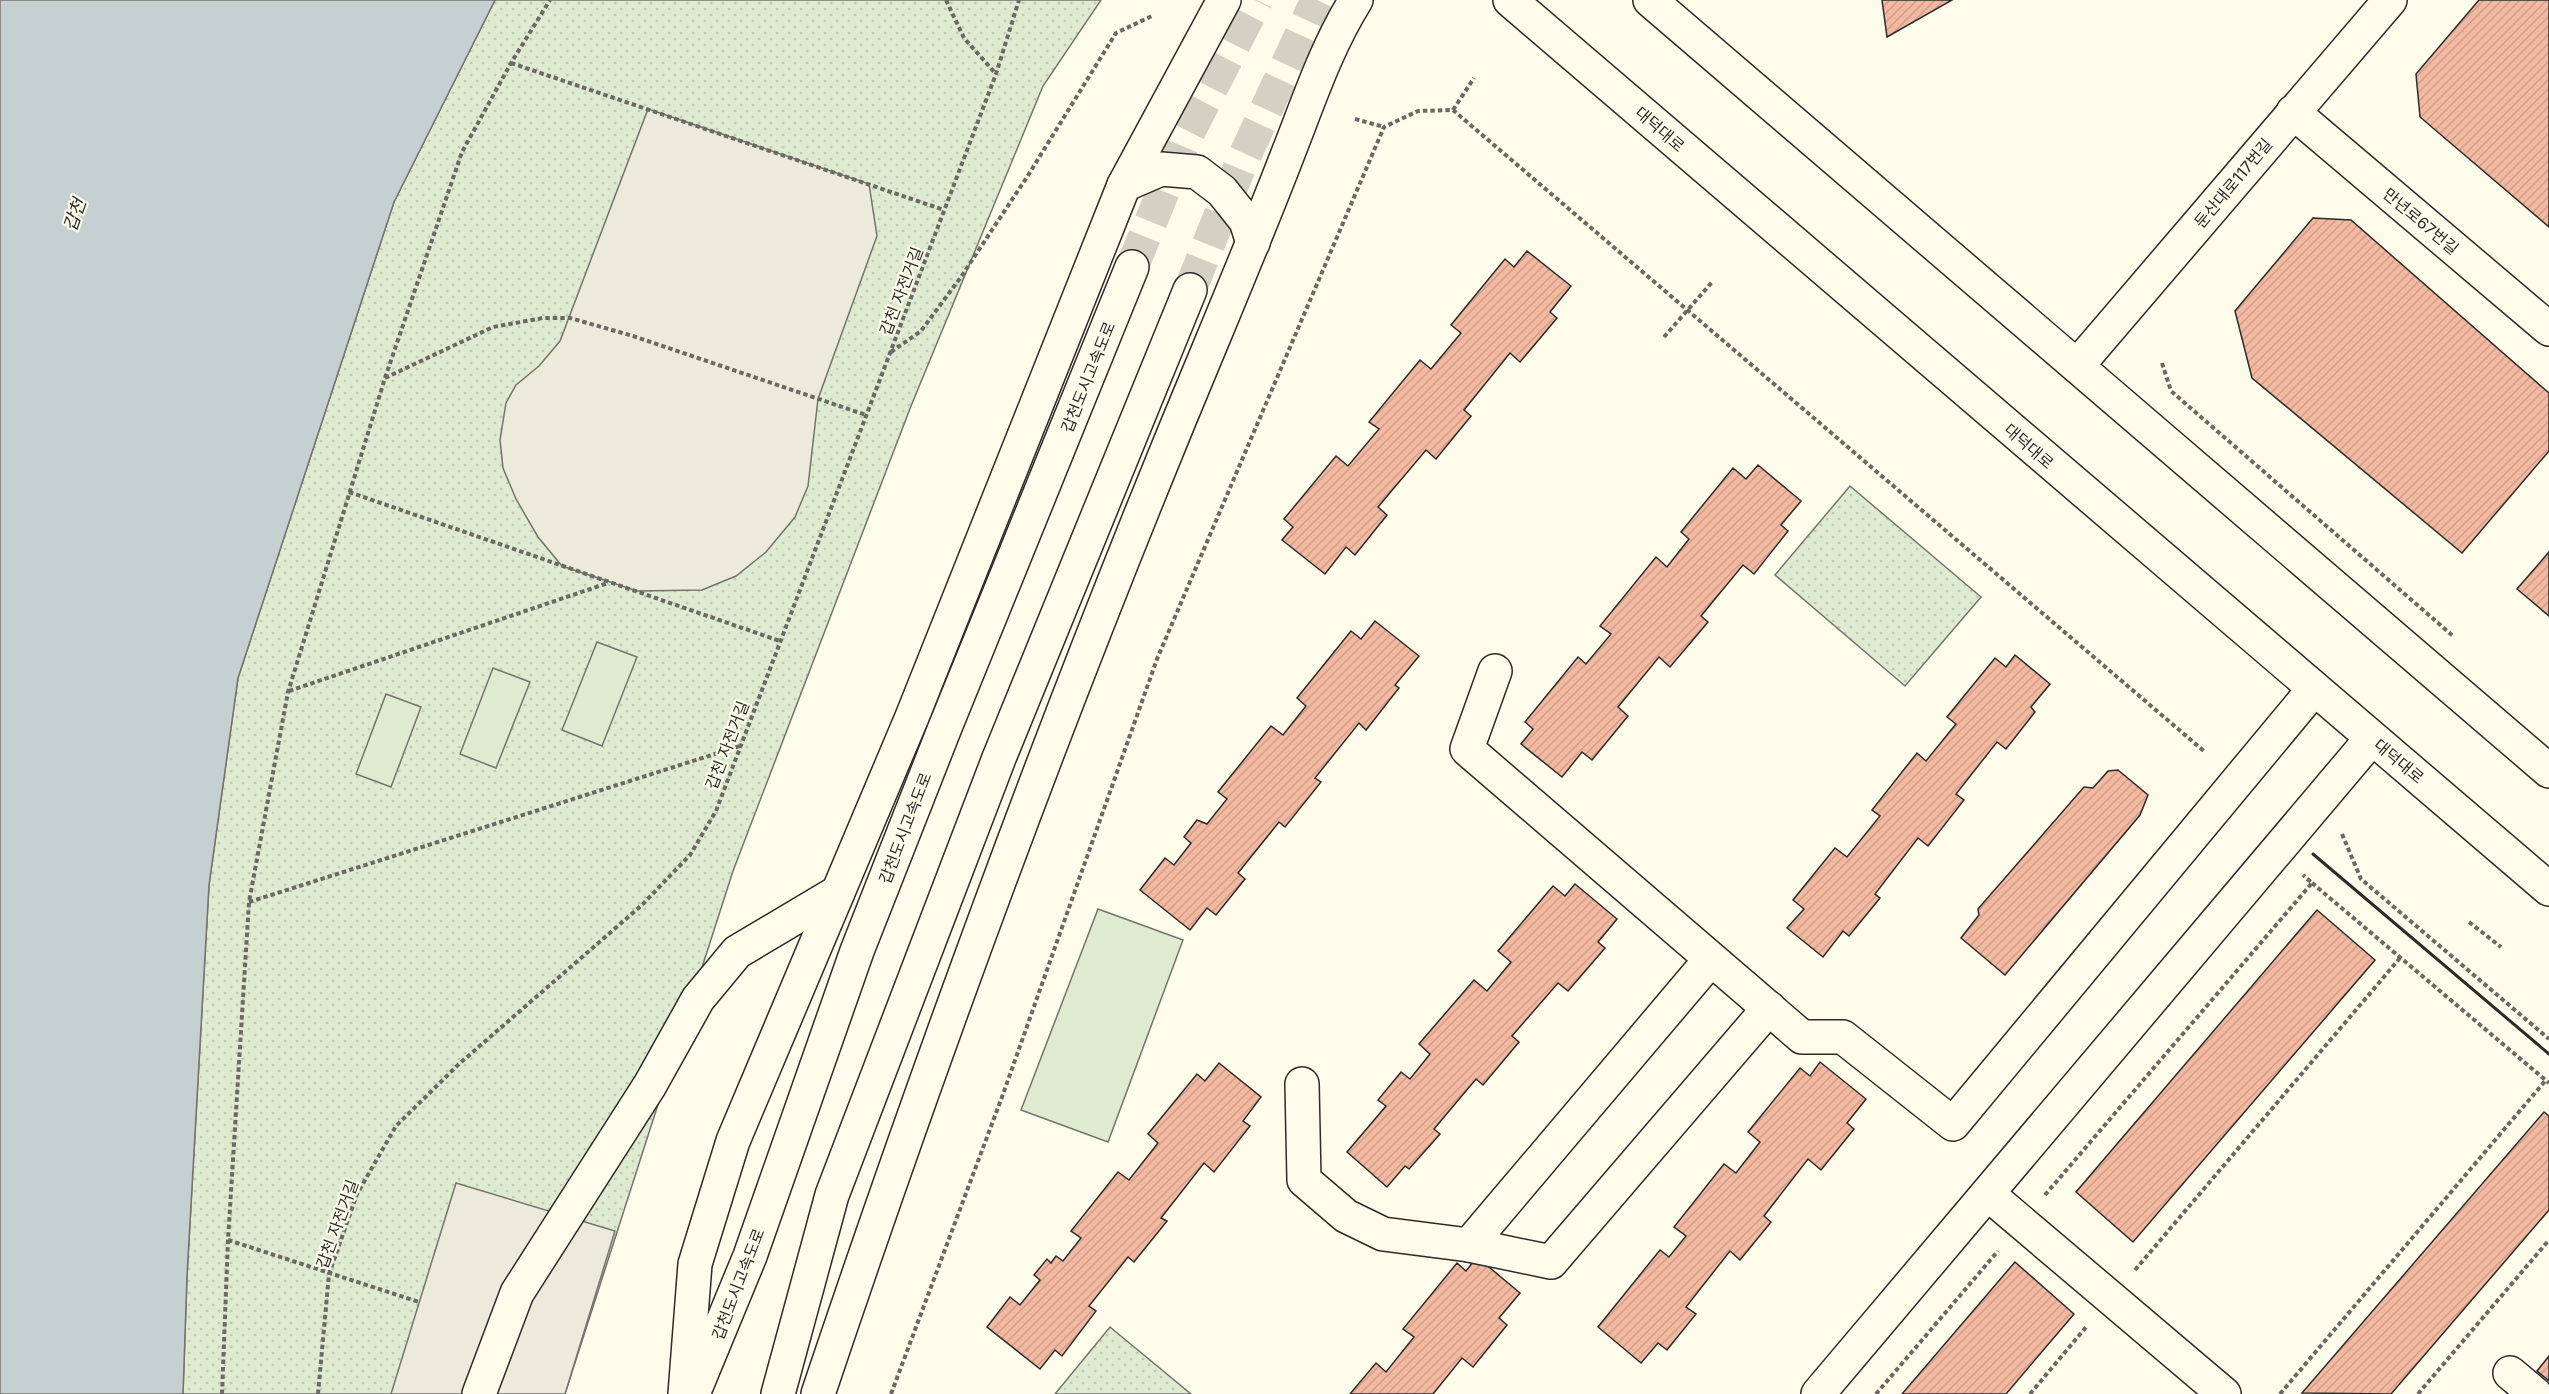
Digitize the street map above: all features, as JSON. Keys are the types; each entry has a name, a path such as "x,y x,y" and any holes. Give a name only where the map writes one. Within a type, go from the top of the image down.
{"main road":[{"path":"685,1394 695,1264 733,1141 912,717 1124,184 1224,0"},
{"path":"818,1394 876,1222 1033,791 1133,529 1253,243 1318,77 1356,0"},
{"name":"대덕대로","path":"1510,0 2549,889"},
{"path":"1650,0 2549,771"},
{"name":"둔산대로117번길","path":"2077,366 2390,0"},
{"name":"만년로67번길","path":"2293,112 2549,329"},
{"path":"1124,184 1161,169 1197,172 1222,191 1246,221 1253,243"},
{"name":"갑천도시고속도로","path":"693,1394 750,1256 857,951 1132,267"},
{"path":"778,1394 832,1195 999,758 1190,290"},
{"path":"1495,671 1467,749 1802,1037 1843,1037 1953,1124 2314,689"},
{"path":"1818,1394 2372,738"},
{"path":"479,1394 517,1293 650,1085 698,999 737,952 838,892"},
{"path":"1469,1245 1711,959"},
{"path":"1302,1084 1304,1180 1346,1216 1383,1234 1469,1245 1551,1262 1769,1008"},
{"path":"1988,1194 2224,1394"}],"path":[{"path":"222,1394 228,1240 249,902 288,692 385,378 462,152 511,63 550,0"},
{"path":"946,0 964,38 996,74"},
{"name":"갑천 자전거길","path":"318,1394 329,1274 357,1194 396,1126 459,1064 642,904 690,855 716,811 996,74 1018,0"},
{"path":"890,352 921,331 961,277 1027,177 1116,33 1154,15"},
{"path":"511,63 944,210"},
{"path":"1453,110 1474,78"},
{"path":"1355,119 1384,127 1418,111 1453,110 2205,752"},
{"path":"891,1394 1006,1086 1157,659 1384,127"},
{"path":"1664,337 1713,281"},
{"path":"385,378 494,327 543,318 570,318 633,336 866,415"},
{"path":"2162,363 2171,391 2459,641"},
{"path":"349,492 780,641"},
{"path":"288,692 610,582"},
{"path":"249,902 740,746"},
{"path":"2342,834 2361,879 2549,1039"},
{"path":"2276,853 2548,1082 2280,1394"},
{"path":"1876,1394 2312,882"},
{"path":"2469,922 2501,947"},
{"path":"2030,1394 2400,958"},
{"path":"228,1240 419,1302"},
{"path":"2418,1394 2549,1240"}],"green space":[{"path":"495,0 1101,0 1043,86 911,406 733,871 565,1394 183,1394 187,1276 209,885 238,678 394,202"},
{"path":"1850,486 1981,597 1905,686 1775,575"},
{"path":"597,642 637,657 602,746 562,730"},
{"path":"493,668 530,682 496,768 460,754"},
{"path":"386,694 421,707 391,787 356,774"},
{"path":"1098,909 1183,940 1108,1142 1021,1110"},
{"path":"1110,1327 1191,1394 1055,1394"}],"shaded area":[{"path":"648,109 869,184 877,236 818,399 808,486 795,517 766,552 736,576 702,590 637,591 562,566 538,537 516,499 503,468 500,440 506,403 516,385 539,366 560,341"},
{"path":"456,1183 615,1231 565,1394 391,1394"}],"water":[{"name":"갑천","path":"0,0 495,0 394,202 238,678 209,885 187,1276 183,1394 0,1394"}],"building":[{"path":"1882,0 1952,0 1887,37"},
{"path":"2479,0 2549,0 2549,227 2420,117 2416,74"},
{"path":"2313,218 2351,220 2549,393 2549,451 2462,553 2252,378 2235,311"},
{"path":"1527,251 1571,286 1550,312 1557,318 1520,362 1510,353 1464,410 1471,416 1436,459 1426,450 1378,507 1387,515 1355,555 1346,547 1325,574 1282,540 1293,527 1284,519 1336,456 1348,466 1379,429 1369,422 1420,360 1431,369 1461,333 1451,325 1505,259 1514,267"},
{"path":"1758,465 1801,501 1781,525 1788,531 1754,574 1743,565 1701,616 1708,622 1670,667 1659,657 1618,707 1628,716 1592,760 1582,752 1562,777 1521,744 1533,729 1525,722 1578,657 1586,664 1611,634 1600,626 1656,557 1667,567 1689,539 1681,532 1733,468 1746,479"},
{"path":"2549,552 2549,616 2517,589"},
{"path":"1375,621 1419,656 1395,685 1399,688 1366,730 1359,723 1315,778 1321,782 1285,827 1279,822 1238,873 1245,879 1216,915 1207,908 1190,930 1140,890 1165,858 1174,865 1191,843 1184,837 1197,820 1207,824 1227,799 1218,792 1271,726 1283,735 1306,706 1297,698 1351,631 1361,639"},
{"path":"2015,655 2050,684 2031,707 2035,712 2006,749 1997,742 1956,794 1964,800 1928,846 1918,838 1875,894 1880,898 1849,936 1843,931 1823,957 1787,928 1804,909 1793,900 1835,848 1847,857 1880,816 1872,810 1917,753 1926,761 1956,724 1947,717 1995,658 2006,667"},
{"path":"2118,770 2148,795 2140,815 2005,975 1961,938 1979,915 1978,909 2084,787 2093,788 2108,771"},
{"path":"1575,884 1617,919 1598,942 1605,948 1568,991 1558,983 1512,1036 1519,1042 1483,1085 1476,1079 1434,1129 1440,1134 1409,1169 1405,1166 1387,1187 1347,1152 1386,1106 1378,1100 1401,1072 1410,1079 1430,1054 1419,1044 1474,980 1487,991 1511,962 1498,951 1553,886 1565,896"},
{"path":"2317,910 2375,960 2133,1242 2076,1192"},
{"path":"1820,1062 1866,1099 1847,1123 1854,1129 1821,1170 1808,1159 1764,1216 1771,1222 1740,1260 1730,1251 1686,1307 1696,1314 1667,1350 1658,1343 1641,1363 1598,1327 1660,1250 1669,1257 1686,1236 1674,1227 1724,1164 1736,1173 1760,1142 1748,1132 1800,1068 1810,1076"},
{"path":"1219,1063 1261,1097 1243,1121 1250,1126 1214,1172 1204,1163 1161,1218 1167,1221 1134,1262 1128,1257 1089,1306 1096,1311 1062,1356 1055,1350 1040,1369 987,1327 1010,1297 1020,1305 1040,1280 1034,1275 1047,1259 1051,1263 1056,1256 1063,1261 1081,1238 1071,1231 1118,1172 1129,1180 1158,1143 1148,1134 1197,1074 1205,1081"},
{"path":"2544,1112 2549,1116 2549,1210 2391,1394 2302,1393"},
{"path":"1477,1257 1520,1293 1499,1318 1507,1325 1473,1367 1462,1358 1433,1394 1350,1394 1376,1363 1386,1372 1414,1337 1403,1329 1457,1263 1466,1271"},
{"path":"2015,1262 2074,1314 2006,1394 1902,1394"},
{"path":"2549,1356 2549,1381 2537,1371"}],"tunnel":[{"path":"1132,267 1184,141 1257,0"},
{"path":"1190,290 1240,166 1317,0"}],"wall":[{"path":"2313,854 2549,1054"}]}
